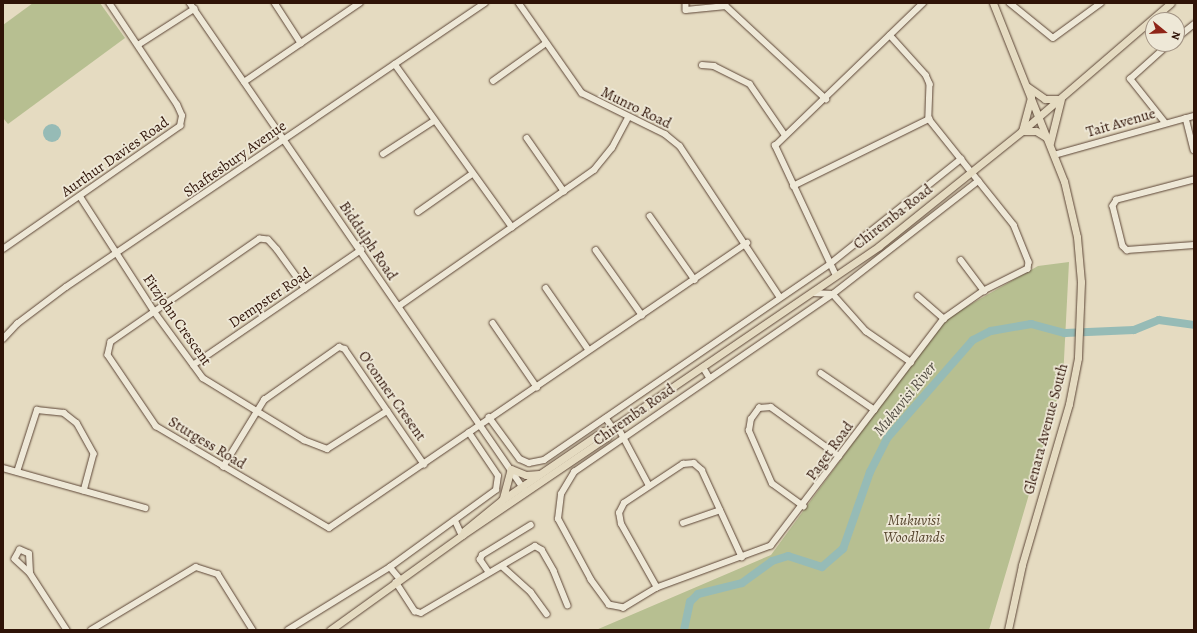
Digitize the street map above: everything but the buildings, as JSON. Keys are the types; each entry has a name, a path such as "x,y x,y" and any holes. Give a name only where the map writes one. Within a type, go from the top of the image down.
{"main road":[{"name":"Glenara Avenue South","path":"994,3 1049,141 1078,237 1081,327 1069,404 1022,566 1008,630"},
{"name":"Chiremba Road","path":"462,535 502,500 525,489 539,474 615,427 836,276 1022,131 1171,3"},
{"path":"1027,86 1045,99 1061,98 1049,141 1036,132 1022,131 1031,97"},
{"name":"Chiremba Road","path":"330,630 525,489 607,437 615,427"},
{"path":"502,500 511,469 526,475 539,474"}],"street":[{"name":"Aurthur Davies Road","path":"3,250 180,126 182,116 177,105 109,3"},
{"name":"Biddulph Road","path":"190,3 361,250 478,425 525,489"},
{"path":"275,3 301,43"},
{"path":"244,82 359,3"},
{"name":"Shaftesbury Avenue","path":"3,339 17,324 118,253 484,3"},
{"name":"Munro Road","path":"519,3 582,93 628,118 676,141 748,243 780,297"},
{"path":"686,3 686,10 726,6 826,99"},
{"path":"836,276 775,149 785,134 826,99 923,3"},
{"path":"1010,3 1053,38 1101,3"},
{"path":"138,45 194,9"},
{"path":"1185,31 1194,24"},
{"path":"890,35 929,80 929,119 978,181"},
{"path":"493,81 546,43"},
{"path":"1160,52 1130,79 1165,123"},
{"path":"395,64 472,174 512,227"},
{"path":"702,65 714,66 750,84 785,134"},
{"name":"Tait Avenue","path":"1054,155 1194,116"},
{"path":"399,306 564,191 606,157 628,118"},
{"path":"1186,118 1194,150"},
{"path":"793,186 929,119"},
{"path":"383,154 434,121"},
{"path":"527,138 564,191"},
{"path":"489,417 520,459 529,462 544,460 830,264 960,159"},
{"path":"418,212 472,174"},
{"path":"1194,180 1114,201 1123,246 1127,250 1194,245"},
{"name":"Paget Road","path":"615,608 624,608 657,588 771,546 804,507 839,456 944,319 984,290 1022,274 1029,262 1020,234 978,181"},
{"name":"Chiremba Road","path":"615,608 590,580 558,519 561,494 574,472 833,294 978,181"},
{"name":"Fitzjohn Crescent","path":"80,196 154,311 204,378 257,410 327,449 387,411"},
{"path":"650,216 695,280"},
{"name":"Sturgess Road","path":"305,289 268,240 260,239 111,342 108,355 156,426 223,467 329,528 469,433 489,417 537,387 589,350 748,243"},
{"name":"Dempster Road","path":"193,365 361,250"},
{"path":"596,250 642,315"},
{"path":"961,260 984,290"},
{"path":"546,288 589,350"},
{"path":"813,293 833,294 866,332 912,362"},
{"path":"918,296 944,319"},
{"path":"493,323 537,387"},
{"name":"O'conner Cresent","path":"223,467 257,410 276,389 339,347 345,349 424,464"},
{"path":"702,353 710,378"},
{"path":"821,373 875,410"},
{"path":"804,507 772,484 749,431 751,419 759,408 772,407 839,456"},
{"path":"17,472 37,410 64,413 77,423 94,454 84,491"},
{"path":"606,418 615,427 649,484"},
{"path":"288,630 390,566 491,495 498,485 498,476 469,433"},
{"path":"657,588 620,518 624,504 649,484 683,464 694,463 702,470 742,557"},
{"path":"3,468 145,508"},
{"path":"683,523 720,510"},
{"path":"455,520 462,535"},
{"path":"489,573 480,560 482,555 531,525"},
{"path":"390,566 416,611 421,613 532,547 539,547 568,605"},
{"path":"502,566 532,592 547,614"},
{"path":"91,630 201,567 218,574 253,630"},
{"path":"30,573 67,630"}],"green space":[{"path":"33,3 100,3 125,38 8,124 3,118 3,25"},
{"name":"Mukuvisi Woodlands","path":"1069,262 1063,379 989,630 596,630 771,555 943,320 1038,266"}],"water":[{"path":"52,124 58,127 61,133 58,139 52,142 46,139 43,133 46,127"}],"waterway":[{"name":"Mukuvisi River","path":"684,630 690,602 698,594 742,583 772,561 788,556 822,567 843,549 870,472 888,437 973,340 991,331 1031,324 1065,333 1134,330 1159,320 1194,325"}]}
